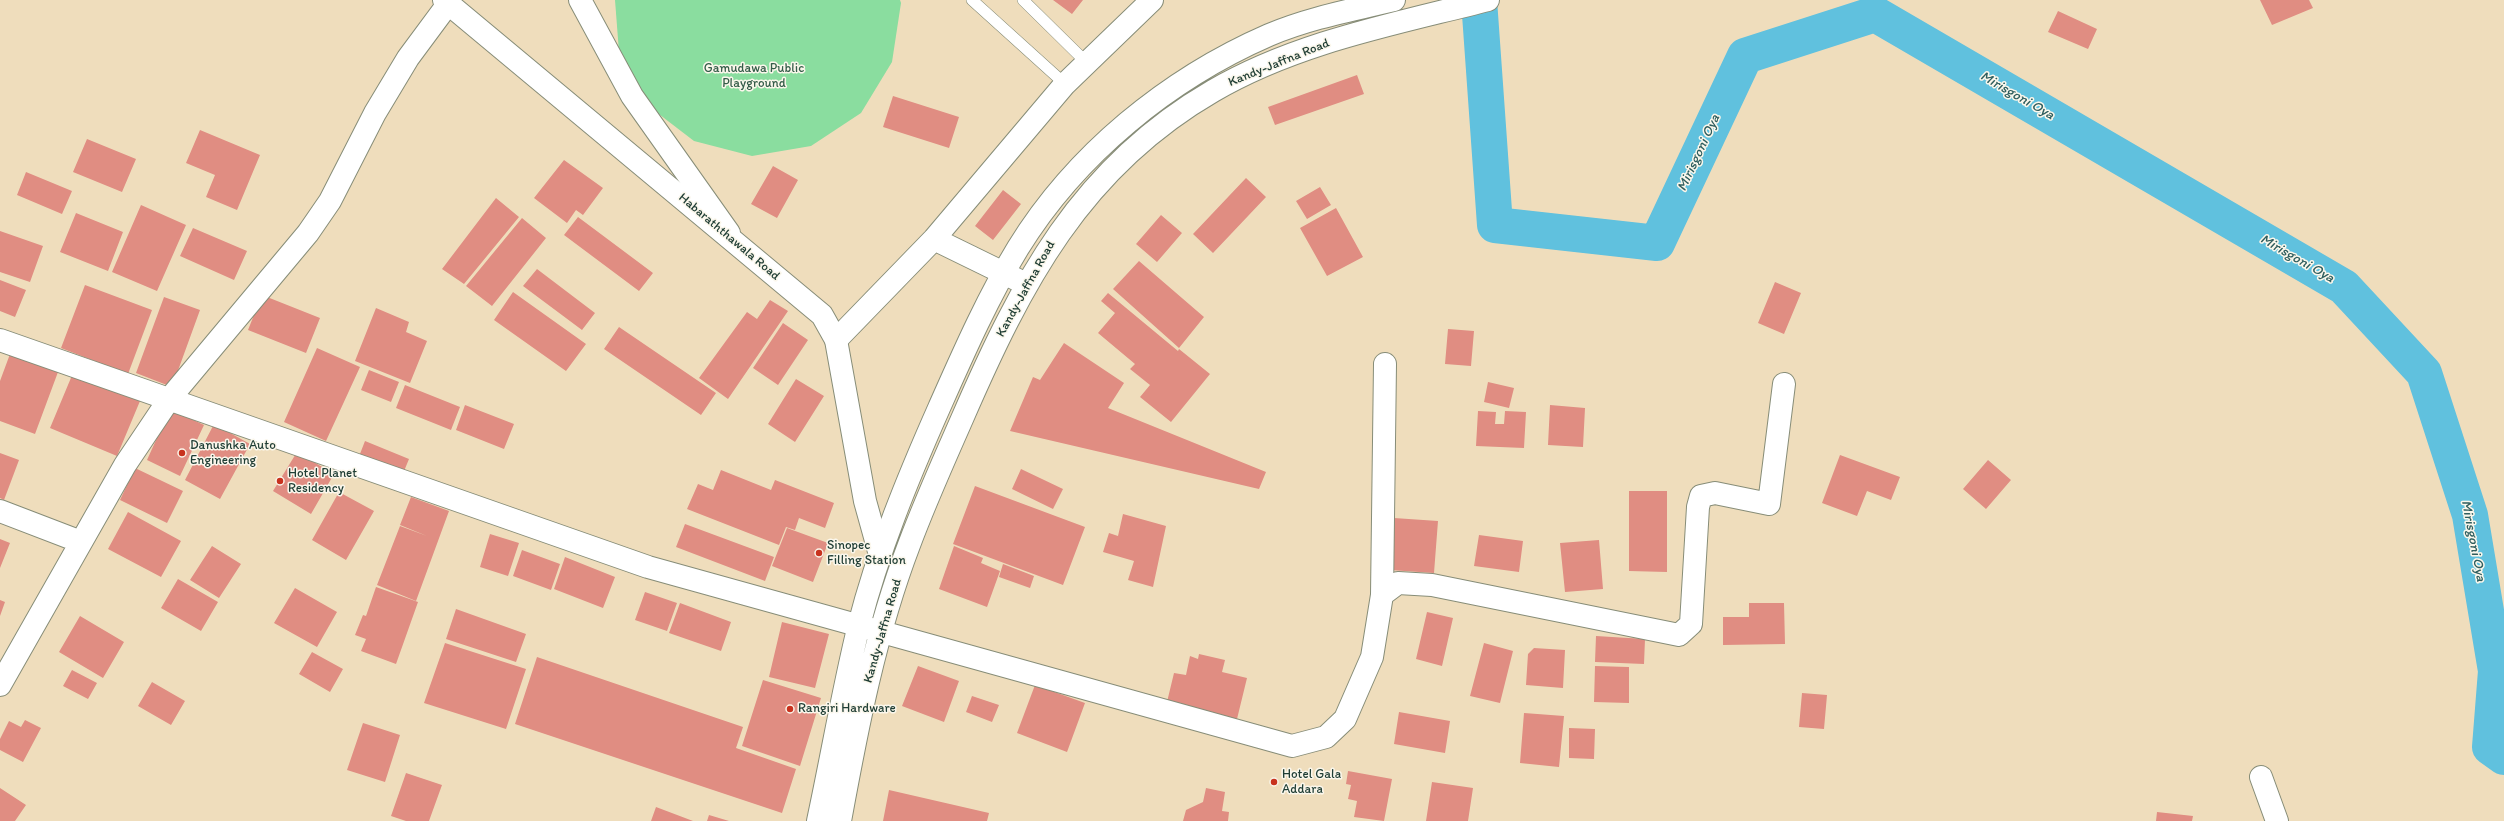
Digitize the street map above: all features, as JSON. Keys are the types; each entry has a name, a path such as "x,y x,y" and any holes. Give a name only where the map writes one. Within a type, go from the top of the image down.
{"main road":[{"path":"580,0 632,96 736,242"},
{"path":"836,340 934,239 1065,84 1086,62 1152,0"},
{"name":"Kandy-Jaffna Road","path":"840,821 862,709 882,633 916,526 986,365 1026,284 1055,236 1089,193 1121,160 1167,122 1203,97 1245,74 1337,39 1488,0"},
{"path":"0,685 125,465 170,398 308,233 330,202 376,112 408,58 446,2"},
{"name":"Habaraththawala Road","path":"446,2 822,315 836,340 864,501 880,555"},
{"name":"Kandy-Jaffna Road","path":"818,821 859,625 880,555 918,455 1003,273 1020,245 1057,193 1105,142 1171,90 1204,68 1271,34 1328,16 1384,3"},
{"path":"934,239 1026,284"},
{"path":"0,340 170,398 648,567 1292,746 1326,737 1345,719 1372,656 1382,595 1385,364"},
{"path":"1382,595 1398,583 1432,585 1679,635 1691,624 1698,507 1701,496 1715,493 1768,504 1784,384"},
{"path":"0,511 81,542"},
{"path":"2261,777 2277,821"}],"lane":[{"path":"972,0 1065,84"},
{"path":"1023,0 1086,62"}],"green space":[{"name":"Gamudawa Public Playground","path":"615,0 900,0 901,3 892,62 861,113 811,146 752,156 694,141 647,105 619,52"}],"building":[{"path":"1053,0 1083,0 1072,14"},
{"path":"2260,0 2309,0 2313,8 2272,25"},
{"path":"2058,11 2097,29 2088,49 2048,32"},
{"path":"1357,75 1364,94 1275,125 1268,107"},
{"path":"893,96 959,117 949,148 883,127"},
{"path":"200,130 260,155 237,210 206,197 215,175 186,163"},
{"path":"87,139 136,159 122,192 73,172"},
{"path":"564,160 603,188 583,215 576,210 567,223 534,198"},
{"path":"773,166 798,180 777,218 751,204"},
{"path":"26,172 72,191 62,214 17,195"},
{"path":"1246,178 1266,197 1213,253 1193,234"},
{"path":"1320,187 1331,205 1307,219 1296,201"},
{"path":"1003,190 1021,204 993,240 975,226"},
{"path":"496,198 519,217 464,284 442,269"},
{"path":"141,205 186,225 157,291 112,272"},
{"path":"1336,208 1363,257 1327,276 1300,228"},
{"path":"76,213 123,232 108,271 60,252"},
{"path":"1161,215 1182,233 1157,262 1136,244"},
{"path":"578,217 653,273 639,291 564,235"},
{"path":"522,218 546,238 492,306 466,286"},
{"path":"193,228 247,251 234,280 180,256"},
{"path":"0,231 43,246 30,282 0,272"},
{"path":"1139,261 1204,317 1179,348 1113,289"},
{"path":"537,269 595,313 582,330 523,286"},
{"path":"0,280 26,290 15,317 0,311"},
{"path":"1775,282 1801,293 1784,334 1758,323"},
{"path":"85,285 152,310 128,374 61,348"},
{"path":"513,292 586,344 566,371 494,320"},
{"path":"1108,293 1178,351 1179,349 1210,374 1171,422 1140,397 1150,385 1130,369 1135,364 1098,333 1115,313 1101,301"},
{"path":"262,295 320,318 306,353 248,330"},
{"path":"164,297 200,310 172,387 136,373"},
{"path":"770,300 788,311 728,399 699,378 747,312 757,319"},
{"path":"376,308 409,322 406,332 427,341 410,383 355,361"},
{"path":"783,323 808,340 778,385 753,368"},
{"path":"619,327 716,393 701,415 604,349"},
{"path":"1448,329 1474,331 1471,366 1445,364"},
{"path":"1064,343 1124,383 1108,408 1266,472 1259,489 1010,431 1033,377 1040,380"},
{"path":"317,348 360,367 326,441 284,422"},
{"path":"10,354 58,372 35,434 0,421 0,381"},
{"path":"369,370 399,382 391,402 361,390"},
{"path":"73,373 140,401 117,456 50,428"},
{"path":"796,379 824,396 795,442 768,424"},
{"path":"1488,382 1514,388 1509,408 1484,402"},
{"path":"405,385 460,407 451,430 396,408"},
{"path":"465,405 514,424 504,449 456,430"},
{"path":"1550,405 1585,408 1583,447 1548,445"},
{"path":"170,409 204,425 180,476 147,460"},
{"path":"1478,411 1496,412 1495,424 1504,424 1505,411 1526,412 1524,448 1476,446"},
{"path":"214,424 250,444 220,499 185,480"},
{"path":"365,441 409,459 402,476 358,459"},
{"path":"297,452 334,474 311,514 273,491"},
{"path":"0,453 19,460 4,500 0,498"},
{"path":"1840,455 1900,477 1891,500 1867,491 1857,516 1822,503"},
{"path":"1988,460 2011,480 1986,509 1963,489"},
{"path":"135,468 183,491 167,523 120,500"},
{"path":"1021,469 1063,489 1053,509 1012,489"},
{"path":"721,470 771,490 775,480 834,503 825,528 799,518 795,530 786,527 779,545 687,509 698,484 713,490"},
{"path":"975,486 1085,527 1063,585 953,544"},
{"path":"1629,491 1667,491 1667,572 1629,571"},
{"path":"339,492 374,511 346,560 312,540"},
{"path":"411,497 449,511 416,601 377,585 400,526 427,536 400,525"},
{"path":"128,512 181,541 161,577 108,549"},
{"path":"1123,514 1166,526 1153,587 1128,580 1134,561 1103,552 1109,533 1118,536"},
{"path":"1394,518 1438,521 1434,573 1390,570"},
{"path":"685,524 774,557 765,581 676,547"},
{"path":"787,528 828,543 813,582 772,566"},
{"path":"490,534 519,543 508,576 480,567"},
{"path":"1479,535 1523,541 1519,572 1474,566"},
{"path":"0,539 10,543 0,568"},
{"path":"1599,540 1603,589 1565,592 1560,543"},
{"path":"212,546 241,564 219,598 190,580"},
{"path":"954,546 983,558 981,563 1000,571 987,607 939,589"},
{"path":"522,550 560,564 551,590 513,576"},
{"path":"565,557 615,577 603,608 554,589"},
{"path":"1003,564 1034,576 1030,588 999,577"},
{"path":"178,579 218,602 201,631 161,608"},
{"path":"376,587 418,602 396,664 361,651 366,639 355,635 363,615 366,616"},
{"path":"295,588 337,612 317,647 274,623"},
{"path":"645,592 677,603 667,631 635,620"},
{"path":"0,600 5,602 0,616"},
{"path":"680,603 731,622 721,651 669,633"},
{"path":"1749,603 1784,603 1785,644 1723,645 1723,617 1749,617"},
{"path":"456,609 526,634 516,662 446,639"},
{"path":"1427,612 1453,618 1442,666 1416,659"},
{"path":"80,616 124,642 103,678 59,652"},
{"path":"782,622 829,634 815,688 769,677"},
{"path":"1596,636 1645,639 1644,664 1595,662"},
{"path":"445,643 526,669 506,729 424,703"},
{"path":"1484,643 1513,651 1500,703 1470,696"},
{"path":"1534,648 1565,650 1563,688 1526,685 1528,654"},
{"path":"312,652 343,669 330,692 299,674"},
{"path":"1199,654 1225,660 1222,672 1247,678 1237,719 1167,702 1174,673 1186,675 1190,656 1198,659"},
{"path":"537,657 743,727 736,748 796,769 782,813 515,724"},
{"path":"918,666 959,681 944,722 902,706"},
{"path":"1595,666 1629,667 1629,703 1594,702"},
{"path":"72,670 97,683 88,699 63,686"},
{"path":"763,680 821,698 800,766 742,746"},
{"path":"152,682 185,701 171,725 138,706"},
{"path":"1035,685 1085,703 1067,752 1017,733"},
{"path":"1802,693 1827,695 1824,729 1799,727"},
{"path":"972,696 999,705 992,722 966,712"},
{"path":"1399,712 1450,721 1445,753 1394,744"},
{"path":"1524,713 1564,716 1559,767 1520,763"},
{"path":"25,720 41,728 23,762 0,750 0,739 9,721 21,727"},
{"path":"363,723 400,735 385,782 347,770"},
{"path":"1569,728 1595,729 1594,759 1569,758"},
{"path":"1348,771 1392,779 1384,821 1354,817 1357,801 1348,799 1351,785 1346,784"},
{"path":"406,773 442,785 429,821 406,821 391,816"},
{"path":"1432,782 1473,788 1468,821 1426,821"},
{"path":"0,788 26,805 15,821 0,821"},
{"path":"1206,788 1225,792 1222,811 1229,812 1228,821 1183,821 1186,810 1203,802"},
{"path":"889,790 989,813 987,821 883,821"},
{"path":"656,807 693,821 651,821"},
{"path":"2157,812 2193,816 2192,821 2156,821"},
{"path":"709,815 729,821 707,821"}],"waterway":[{"name":"Mirisgoni Oya","path":"1479,0 1495,225 1657,243 1745,56 1875,14 2344,287 2424,373 2470,515 2496,671 2490,747 2504,757"}],"place":[{"name":"Danushka Auto Engineering","path":"182,453"},
{"name":"Hotel Planet Residency","path":"280,481"},
{"name":"Sinopec Filling Station","path":"819,553"},
{"name":"Rangiri Hardware","path":"790,709"},
{"name":"Hotel Gala Addara","path":"1274,782"}]}
